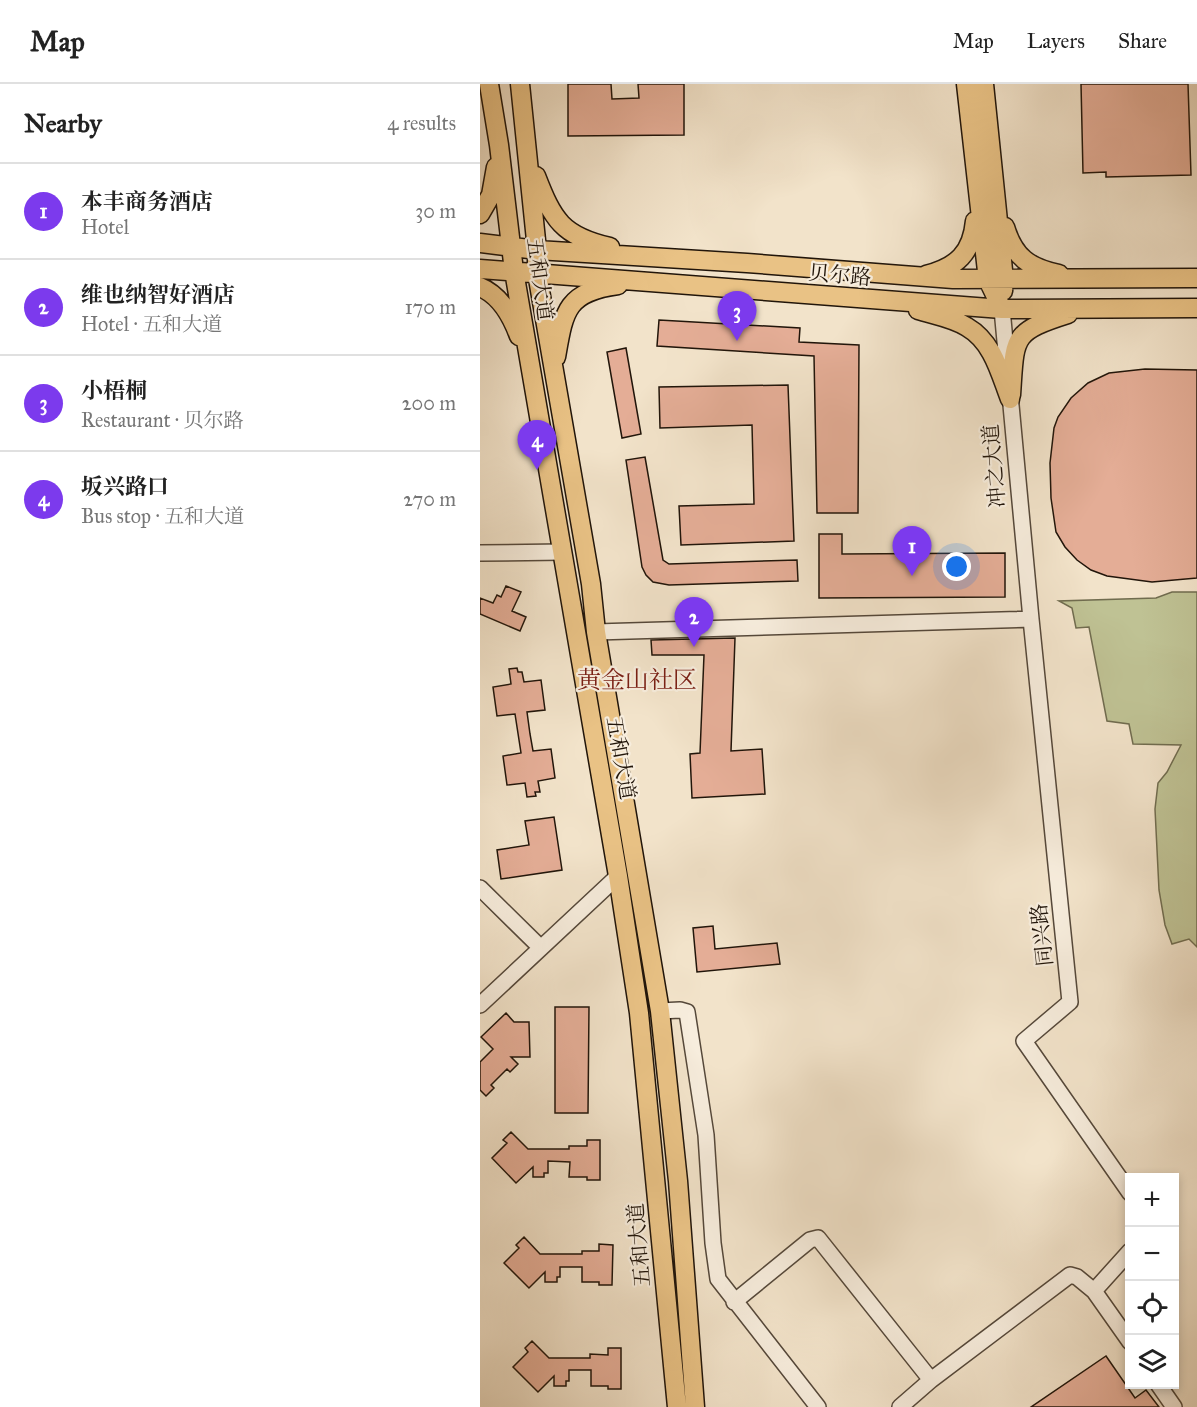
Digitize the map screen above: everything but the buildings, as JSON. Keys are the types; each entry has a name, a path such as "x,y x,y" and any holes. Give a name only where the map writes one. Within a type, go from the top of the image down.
{"main road":[{"name":"五和大道","path":"489,84 512,246 513,271 563,552 639,1013 677,1407"},
{"name":"五和大道","path":"520,84 537,250 537,273 591,584 596,632 660,1011 678,1182 695,1407"},
{"name":"冲之大道","path":"966,84 986,190 996,280 1002,309"},
{"name":"冲之大道","path":"984,84 986,190"},
{"path":"480,214 491,195 499,145"},
{"path":"528,153 551,212 563,228 597,244 653,257"},
{"path":"921,277 943,271 963,256 974,237 986,190"},
{"path":"986,190 1016,253 1031,265 1048,272 1091,279"},
{"name":"贝尔路","path":"480,243 537,250 921,277 996,280 1197,278"},
{"name":"贝尔路","path":"480,269 1002,309 1197,308"},
{"path":"554,371 561,330 570,305 581,296 602,287 644,282"},
{"path":"480,287 500,302 513,320 530,362"},
{"path":"887,301 968,327 983,339 993,355 1010,399"},
{"path":"1010,399 1013,357 1016,345 1026,330 1087,308"}],"street":[{"name":"冲之大道","path":"1002,309 1031,619"},
{"path":"480,553 563,552"},
{"path":"596,632 1031,619"},
{"name":"同兴路","path":"1031,619 1070,1002 1024,1041 1125,1185"},
{"path":"480,1005 618,876"},
{"path":"480,888 541,948"},
{"path":"660,1011 687,1012 706,1135 713,1243 718,1279 818,1407"},
{"path":"734,1302 810,1240 818,1238 931,1380"},
{"path":"1094,1291 1125,1257"},
{"path":"900,1407 931,1380 1070,1275 1094,1291 1125,1335"},
{"path":"1161,1389 1174,1407"}],"green space":[{"path":"1172,592 1197,592 1197,947 1189,939 1172,944 1165,925 1159,890 1155,809 1158,783 1167,772 1181,745 1133,744 1129,724 1107,721 1089,627 1076,628 1072,608 1059,601 1156,598"}],"place":[{"name":"小梧桐","path":"737,341"},
{"name":"坂兴路口","path":"537,470"},
{"name":"本丰商务酒店","path":"912,576"},
{"name":"维也纳智好酒店","path":"694,647"}],"district":[{"name":"黄金山社区","path":"637,680"}]}
